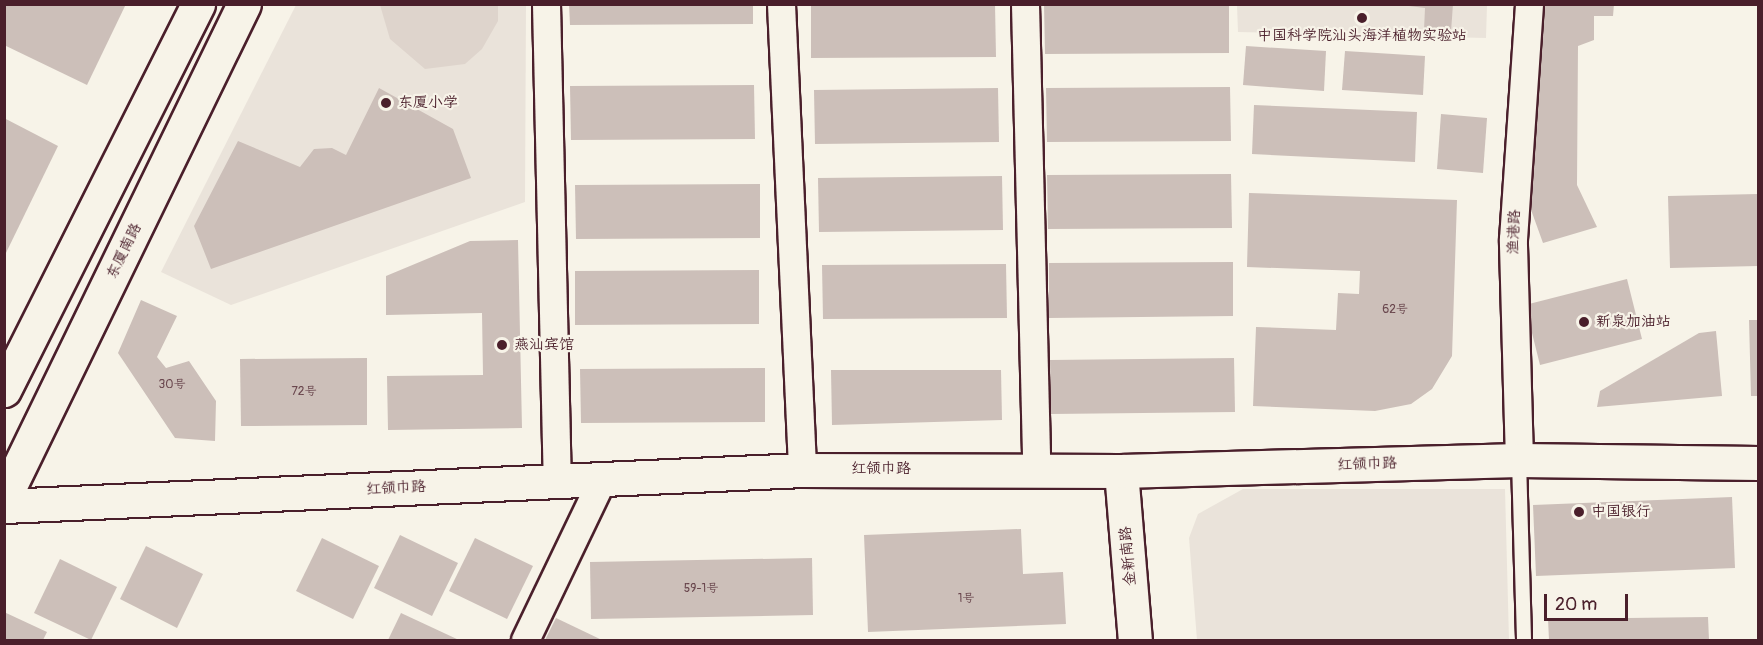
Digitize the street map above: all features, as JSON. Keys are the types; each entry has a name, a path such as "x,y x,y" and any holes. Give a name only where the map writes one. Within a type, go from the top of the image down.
{"street":[{"path":"4,390 198,4"},
{"name":"东厦南路","path":"4,498 244,4"},
{"path":"546,4 557,481"},
{"path":"781,4 802,470"},
{"path":"1025,4 1035,468"},
{"name":"渔港路","path":"1518,460 1513,239 1529,4"},
{"name":"红领巾路","path":"4,506 802,470 1035,468 1121,471 1518,460 1758,463"},
{"name":"金新南路","path":"1121,471 1135,640"},
{"path":"525,640 602,479"}],"lane":[{"path":"1518,460 1524,640"}],"shaded area":[{"name":"东厦小学","path":"296,5 526,5 525,202 231,305 161,272"},
{"path":"380,5 498,5 498,21 482,49 465,64 425,69 390,39"},
{"name":"中国科学院汕头海洋植物实验站","path":"1237,5 1487,5 1486,38 1238,32"},
{"path":"1243,489 1505,489 1509,640 1197,640 1189,538 1198,514"}],"building":[{"path":"4,4 126,4 87,85 4,45"},
{"path":"569,4 753,4 753,24 570,25"},
{"path":"811,4 995,4 996,57 811,58"},
{"path":"1044,4 1229,4 1229,53 1045,54"},
{"path":"1393,4 1453,4 1451,32 1424,30 1425,8"},
{"path":"1542,4 1614,4 1613,16 1594,16 1594,40 1578,46 1577,185 1597,227 1543,243 1530,207 1529,140"},
{"path":"1246,46 1326,51 1324,91 1243,85"},
{"path":"1345,51 1425,56 1423,95 1342,90"},
{"path":"754,85 755,139 571,140 570,86"},
{"path":"1230,87 1231,141 1047,142 1046,88"},
{"path":"379,88 453,129 471,178 211,269 194,226 238,141 300,167 314,149 332,148 346,155"},
{"path":"998,88 999,142 815,144 814,90"},
{"path":"1254,105 1417,112 1415,162 1252,154"},
{"path":"1441,114 1487,118 1483,173 1437,169"},
{"path":"4,118 58,146 4,257"},
{"path":"1231,174 1232,228 1048,229 1047,175"},
{"path":"1002,176 1003,230 819,232 818,178"},
{"path":"760,184 760,238 576,239 575,185"},
{"path":"1249,193 1457,200 1452,356 1432,389 1411,404 1375,411 1253,406 1256,327 1336,330 1338,293 1359,294 1360,271 1247,267"},
{"path":"1758,194 1758,266 1670,268 1668,196"},
{"name":"燕汕宾馆","path":"518,240 522,428 388,430 387,376 483,375 482,313 386,315 386,276 470,241"},
{"path":"1233,262 1233,316 1049,318 1049,263"},
{"path":"1006,264 1007,318 823,319 822,265"},
{"path":"759,270 759,324 575,325 575,271"},
{"name":"新泉加油站","path":"1627,279 1642,339 1540,365 1525,305"},
{"path":"141,300 177,316 157,357 166,368 189,361 216,401 215,441 175,438 118,353"},
{"path":"1749,320 1758,320 1758,396 1751,396"},
{"path":"1716,331 1722,396 1597,407 1600,391 1699,333"},
{"path":"367,358 367,425 241,426 240,359"},
{"path":"1234,358 1235,412 1051,414 1050,360"},
{"path":"765,368 765,422 581,423 580,369"},
{"path":"831,370 1001,370 1002,420 832,425"},
{"path":"1732,497 1735,568 1536,576 1533,505"},
{"path":"1021,529 1023,574 1063,572 1066,624 868,632 864,535"},
{"path":"400,535 458,563 432,616 374,588"},
{"path":"322,538 379,566 353,619 296,591"},
{"path":"475,538 533,566 507,619 449,591"},
{"path":"146,546 203,574 177,628 120,599"},
{"path":"812,558 813,615 591,619 590,562"},
{"path":"60,559 117,587 91,640 34,613"},
{"path":"4,612 47,632 43,640 4,640"},
{"path":"401,613 459,640 388,640"},
{"path":"1708,617 1709,640 1549,640 1548,619"},
{"path":"556,618 602,640 545,640"}],"place":[{"name":"中国科学院汕头海洋植物实验站","path":"1362,18"},
{"name":"东厦小学","path":"386,103"},
{"name":"新泉加油站","path":"1584,322"},
{"name":"燕汕宾馆","path":"502,345"},
{"name":"中国银行","path":"1579,512"}]}
